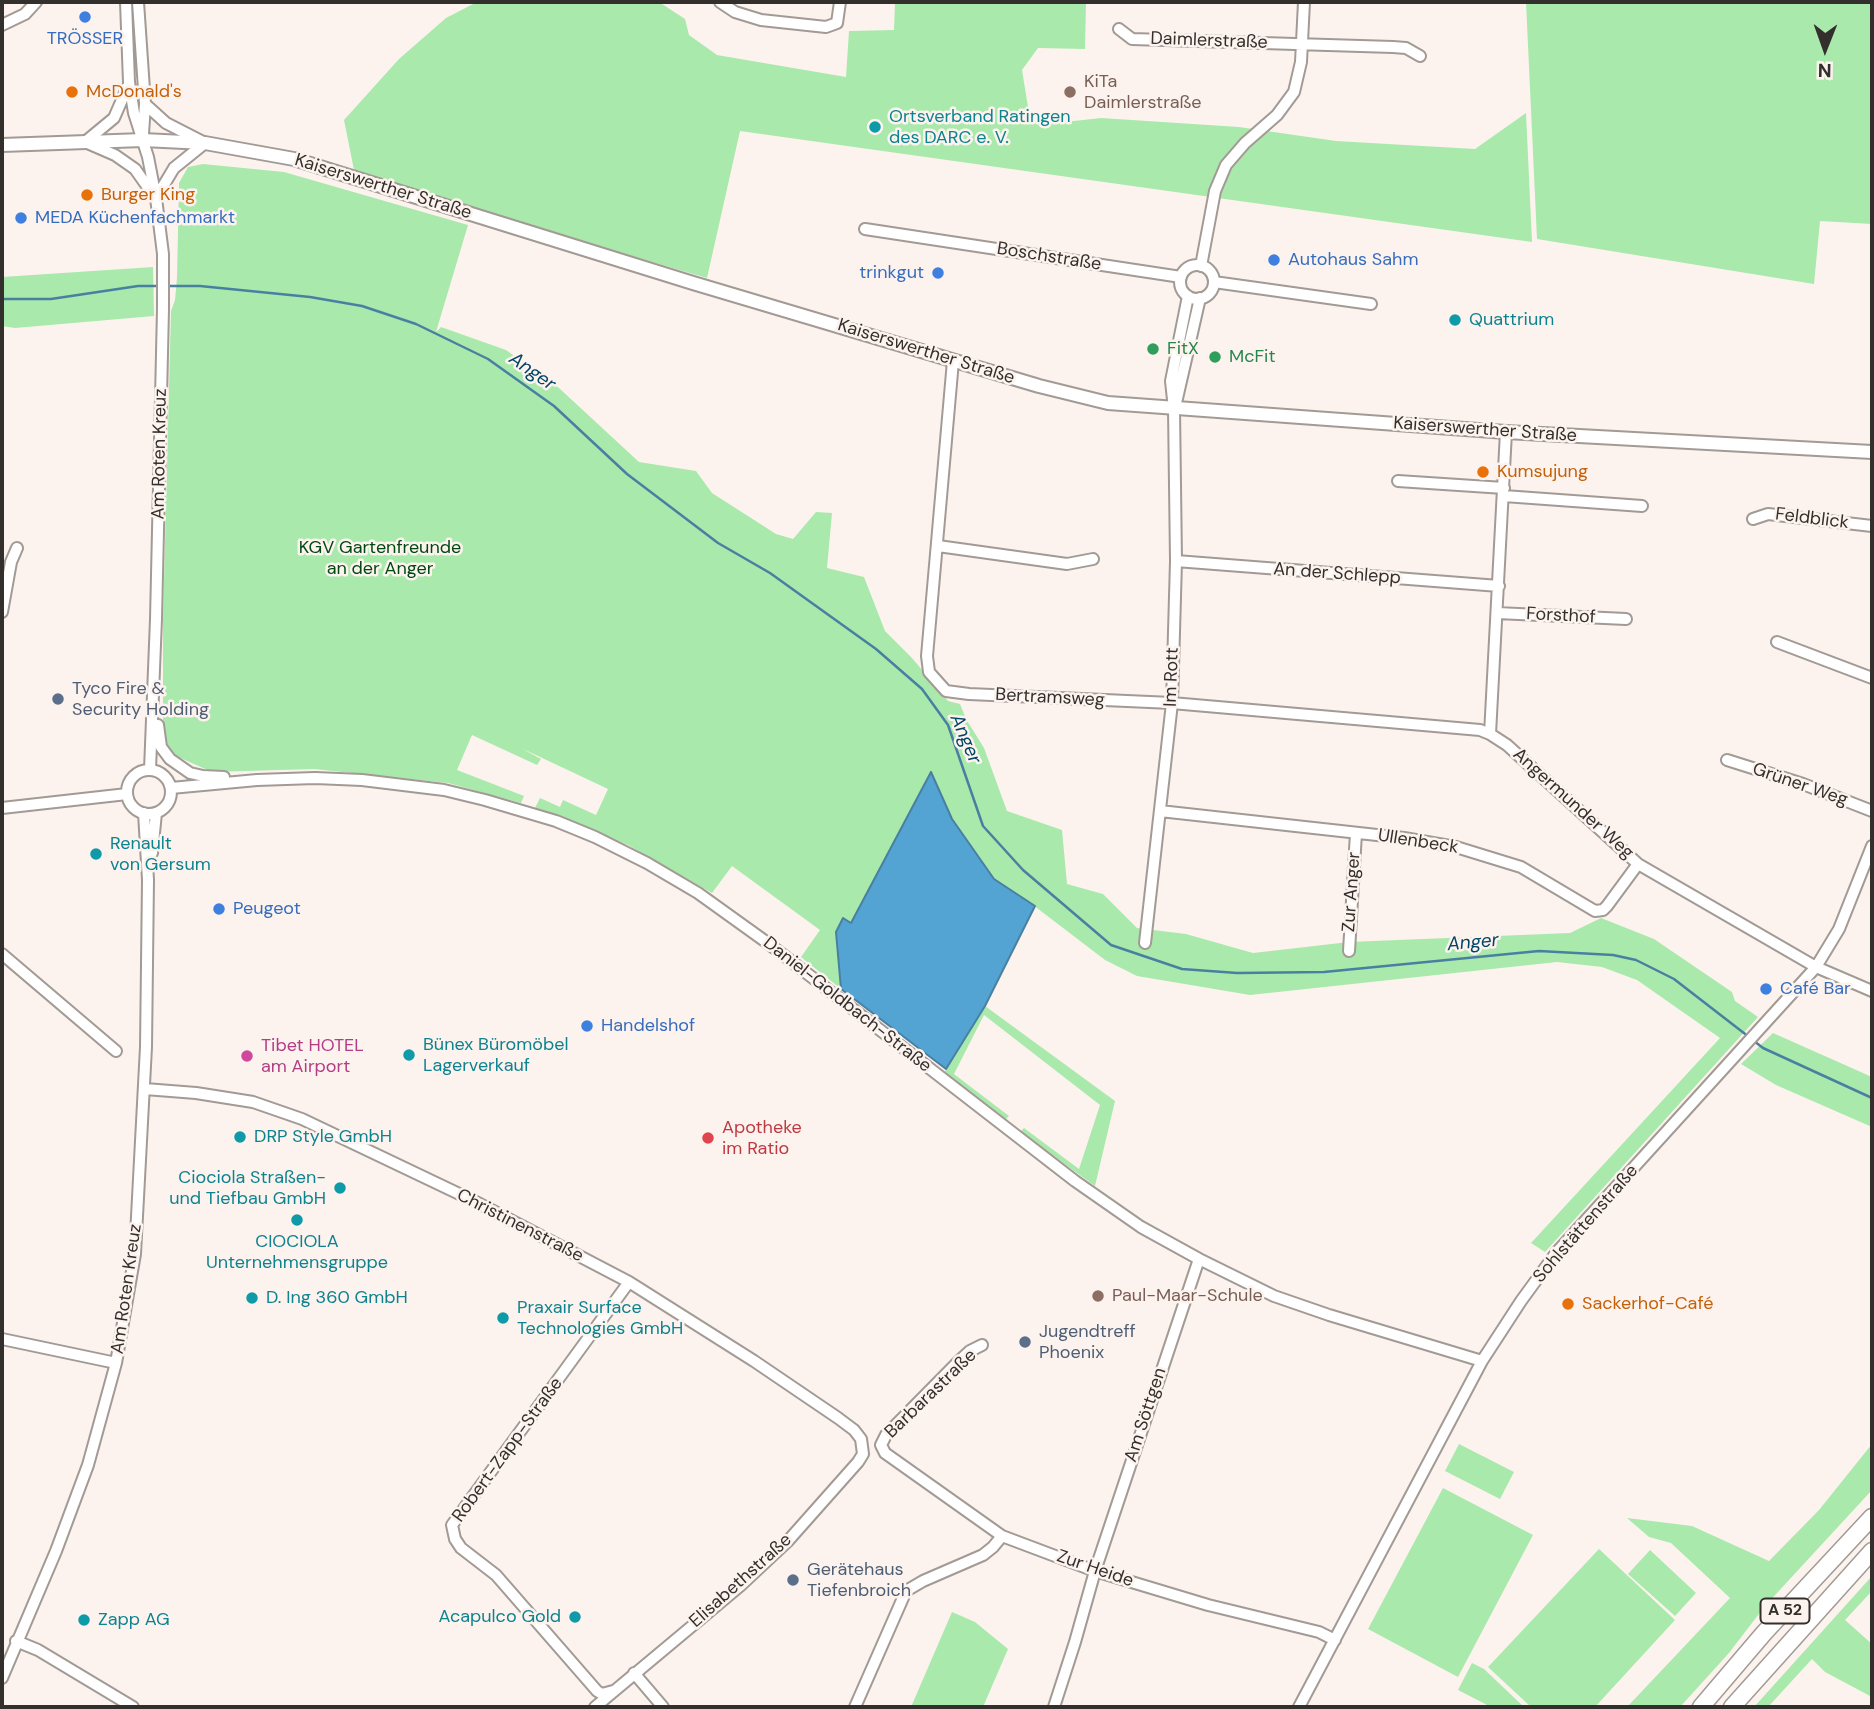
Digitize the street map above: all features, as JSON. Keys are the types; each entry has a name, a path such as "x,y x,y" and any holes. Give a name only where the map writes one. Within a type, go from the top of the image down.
{"highway":[{"name":"A 52","path":"1701,1707 1764,1633 1872,1517"},
{"name":"A 52","path":"1732,1707 1872,1551"}],"main road":[{"name":"Kaiserswerther Straße","path":"2,145 143,140 205,142 294,159 953,361 1101,401 1174,409 1506,432 1872,452"}],"street":[{"path":"2,25 26,14 36,2"},
{"path":"126,2 129,82 143,140"},
{"path":"138,2 145,104 143,140"},
{"path":"720,2 735,12 761,20 826,27 837,23 840,2"},
{"path":"1201,266 1215,191 1221,174 1231,158 1278,115 1289,100 1299,78 1304,2"},
{"name":"Daimlerstraße","path":"1119,29 1132,38 1406,48 1420,56"},
{"path":"129,82 114,118 85,142 115,155 135,169 156,198 174,168 205,142 166,123 145,104"},
{"name":"Am Roten Kreuz","path":"143,140 161,226 163,277 150,770"},
{"name":"Boschstraße","path":"865,229 1181,277"},
{"path":"1201,266 1210,272 1213,282 1209,293 1194,297 1181,288 1181,277 1188,268 1201,266"},
{"path":"1213,282 1371,304"},
{"name":"Im Rott","path":"1145,943 1172,703 1176,561 1174,409 1171,381 1194,297"},
{"name":"Bertramsweg","path":"953,361 927,664 933,679 946,691 1172,703 1490,733"},
{"path":"1490,733 1506,432"},
{"path":"1398,481 1642,506"},
{"name":"Feldblick","path":"1753,519 1768,514 1872,526"},
{"path":"938,546 1067,564 1093,559"},
{"path":"2,612 10,562 17,548"},
{"name":"An der Schlepp","path":"1176,561 1499,586"},
{"name":"Forsthof","path":"1497,612 1626,619"},
{"path":"156,619 160,653 158,734 163,753 179,766 203,776 247,776 257,780"},
{"path":"1777,642 1872,678"},
{"name":"Angermunder Weg","path":"1490,733 1507,745 1638,864 1816,967 1872,991"},
{"name":"Grüner Weg","path":"1727,760 1802,784 1872,811"},
{"path":"150,770 163,775 171,788 170,800 156,813 144,813 132,806 127,794 136,774 150,770"},
{"name":"Daniel-Goldbach-Straße","path":"171,788 257,780 338,779 444,790 556,821 595,837 694,891 769,944 1087,1190 1141,1227 1274,1296 1482,1361"},
{"path":"2,808 127,794"},
{"name":"Ullenbeck","path":"1160,811 1433,842 1521,867 1595,911 1603,910 1607,906 1638,864"},
{"name":"Am Roten Kreuz","path":"2,1678 51,1563 88,1465 116,1363 135,1254 145,1089 148,880 144,813"},
{"name":"Am Roten Kreuz","path":"148,880 156,813"},
{"name":"Zur Anger","path":"1349,951 1356,833"},
{"name":"Sohlstättenstraße","path":"1299,1707 1482,1361 1521,1301 1556,1253 1816,967 1839,929 1872,846"},
{"path":"2,954 116,1051"},
{"name":"Christinenstraße","path":"145,1089 196,1093 253,1102 302,1119 474,1201 629,1282 838,1418 854,1430 862,1443"},
{"name":"Am Söttgen","path":"1054,1707 1095,1571 1199,1259"},
{"name":"Robert-Zapp-Straße","path":"613,1691 607,1694 597,1691 496,1575 461,1548 455,1539 452,1525 629,1282"},
{"path":"2,1339 116,1363"},
{"name":"Barbarastraße","path":"881,1445 886,1435 970,1351 982,1345"},
{"path":"862,1443 881,1445"},
{"name":"Elisabethstraße","path":"596,1707 740,1586 787,1542 858,1462 863,1454 862,1443"},
{"name":"Zur Heide","path":"881,1445 885,1453 1002,1536 1095,1571 1208,1605 1319,1632 1335,1640"},
{"path":"855,1707 906,1591 983,1555 1002,1536"},
{"path":"16,1641 38,1650 133,1707"},
{"path":"634,1674 663,1707"}],"green space":[{"path":"477,2 659,2 685,19 689,35 717,55 846,77 849,31 894,30 895,2 1086,2 1085,49 1038,48 1022,70 1029,113 1056,123 1101,118 1239,127 1336,141 1475,149 1526,113 1532,242 740,131 707,278 355,175 344,120 399,59 446,18"},
{"path":"1526,2 1872,2 1872,224 1820,221 1814,284 1537,239"},
{"name":"KGV Gartenfreunde an der Anger","path":"203,164 284,172 468,225 436,332 441,327 506,350 559,388 639,462 696,471 712,493 776,534 793,539 816,512 832,513 827,568 864,577 885,631 948,701 960,704 984,748 1007,811 1062,830 1067,884 1103,894 1137,928 1186,934 1253,953 1349,942 1570,933 1601,918 1654,939 1732,992 1735,1001 1758,1017 1545,1252 1531,1243 1720,1038 1637,980 1602,967 1557,962 1250,995 1137,976 1105,960 994,879 952,819 931,773 851,923 836,932 841,989 801,957 820,930 732,866 712,893 628,845 535,808 540,798 560,807 563,800 596,815 608,789 521,748 541,759 537,765 472,735 457,770 524,796 521,803 448,783 314,769 212,772 176,756 163,738 163,621 171,311 177,278 179,183 188,167"},
{"path":"153,267 154,316 15,328 2,326 2,277"},
{"path":"985,1006 1115,1101 1095,1186 1020,1132 1024,1128 1079,1169 1100,1105 984,1015 954,1074 1009,1116 1006,1119 944,1073"},
{"path":"1773,1033 1872,1077 1872,1127 1776,1085 1741,1064"},
{"path":"1459,1444 1514,1472 1500,1499 1445,1471"},
{"path":"1872,1444 1872,1490 1765,1606 1729,1653 1680,1707 1627,1707 1730,1598 1671,1543 1649,1537 1627,1518 1692,1526 1769,1561 1819,1510"},
{"path":"1443,1488 1533,1535 1458,1677 1368,1629"},
{"path":"1599,1549 1675,1620 1595,1707 1531,1707 1488,1667"},
{"path":"1650,1550 1696,1593 1675,1616 1628,1574"},
{"path":"1872,1576 1872,1591 1845,1620 1872,1644 1872,1697 1825,1672 1812,1659 1768,1707 1754,1707"},
{"path":"952,1612 975,1622 1008,1649 983,1707 911,1707"},
{"path":"1472,1663 1484,1669 1524,1707 1491,1707 1458,1690"}],"water":[{"path":"931,772 952,819 994,879 1035,906 985,1006 946,1069 841,989 836,932 843,918 851,923"}],"waterway":[{"name":"Anger","path":"2,299 51,299 138,286 158,286"},
{"name":"Anger","path":"165,286 200,286 310,297 362,306 416,324 488,359 554,406 627,474 718,543 770,573 876,649 922,689 948,725 983,826 1023,870 1111,945 1182,969 1237,973 1324,972 1539,951 1613,955 1636,960 1674,979 1749,1037"},
{"name":"Anger","path":"1754,1041 1763,1048 1872,1098"}],"place":[{"name":"TRÖSSER","path":"85,17"},
{"name":"McDonald's","path":"72,92"},
{"name":"KiTa Daimlerstraße","path":"1070,92"},
{"name":"Ortsverband Ratingen des DARC e. V.","path":"875,127"},
{"name":"Burger King","path":"87,195"},
{"name":"MEDA Küchenfachmarkt","path":"21,218"},
{"name":"Autohaus Sahm","path":"1274,260"},
{"name":"trinkgut","path":"938,273"},
{"name":"Quattrium","path":"1455,320"},
{"name":"FitX","path":"1153,349"},
{"name":"McFit","path":"1215,357"},
{"name":"Kumsujung","path":"1483,472"},
{"name":"Tyco Fire & Security Holding","path":"58,699"},
{"name":"Renault von Gersum","path":"96,854"},
{"name":"Peugeot","path":"219,909"},
{"name":"Café Bar","path":"1766,989"},
{"name":"Handelshof","path":"587,1026"},
{"name":"Bünex Büromöbel Lagerverkauf","path":"409,1055"},
{"name":"Tibet HOTEL am Airport","path":"247,1056"},
{"name":"DRP Style GmbH","path":"240,1137"},
{"name":"Apotheke im Ratio","path":"708,1138"},
{"name":"Ciociola Straßen- und Tiefbau GmbH","path":"340,1188"},
{"name":"CIOCIOLA Unternehmensgruppe","path":"297,1220"},
{"name":"Paul-Maar-Schule","path":"1098,1296"},
{"name":"D. Ing 360 GmbH","path":"252,1298"},
{"name":"Sackerhof-Café","path":"1568,1304"},
{"name":"Praxair Surface Technologies GmbH","path":"503,1318"},
{"name":"Jugendtreff Phoenix","path":"1025,1342"},
{"name":"Gerätehaus Tiefenbroich","path":"793,1580"},
{"name":"Acapulco Gold","path":"575,1617"},
{"name":"Zapp AG","path":"84,1620"}]}
